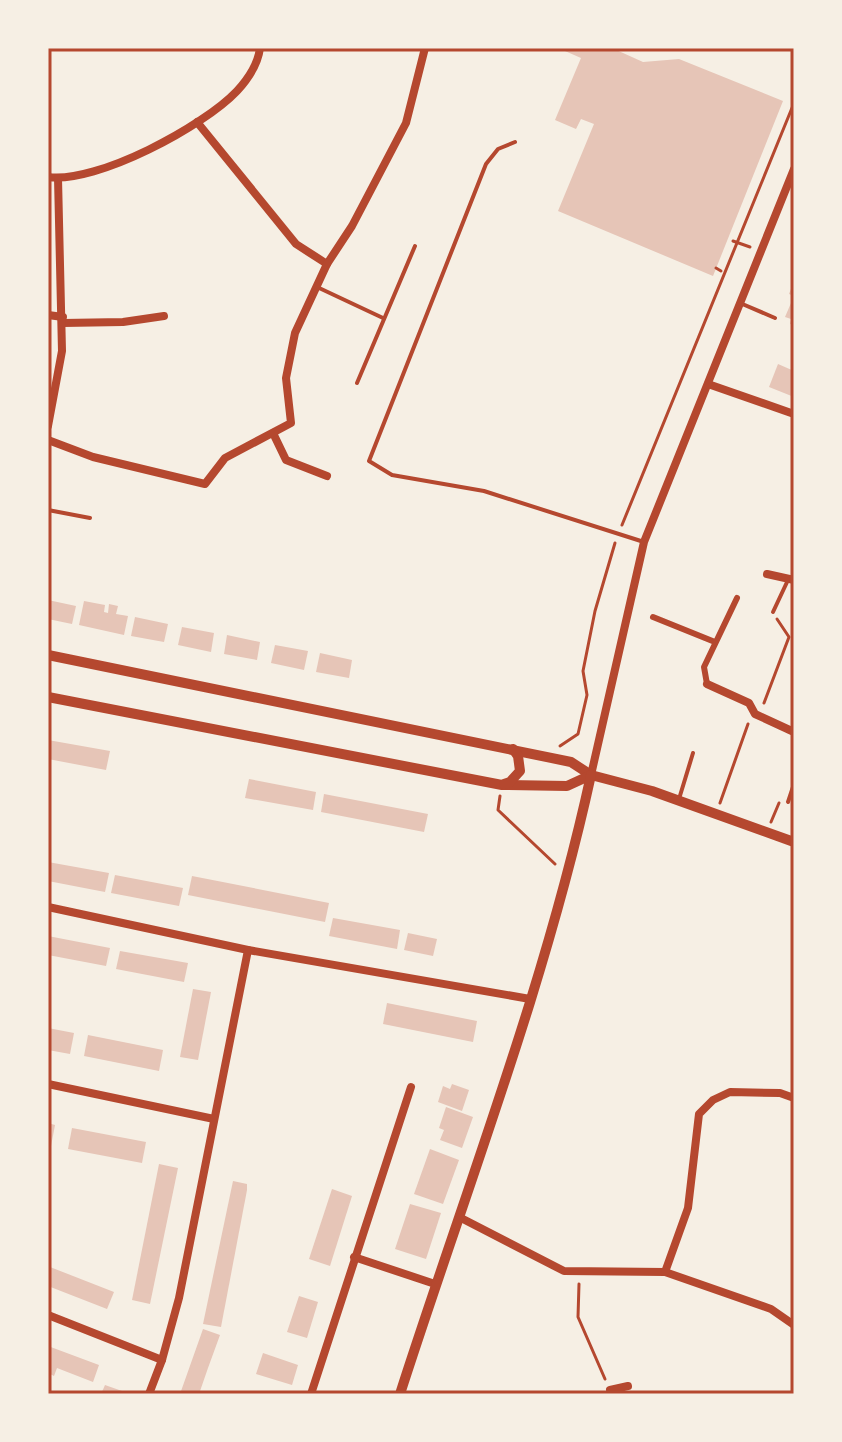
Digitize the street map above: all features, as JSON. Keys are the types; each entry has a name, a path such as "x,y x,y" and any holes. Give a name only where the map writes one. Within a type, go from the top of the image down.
{"street":[{"path":"48,177 85,175 139,155 197,122 237,91 258,62 260,48"},
{"path":"48,440 93,457 205,484 225,458 291,423 286,378 295,333 327,264 352,226 406,123 425,48"},
{"path":"197,122 296,244 327,264"},
{"path":"400,1394 435,1284 461,1218 566,876 644,542 794,169"},
{"path":"48,426 62,351 58,178"},
{"path":"48,315 63,320 123,322 164,316"},
{"path":"708,384 794,414"},
{"path":"273,433 286,460 327,476"},
{"path":"767,574 791,580"},
{"path":"737,598 704,667 707,684 749,703 757,715 794,732"},
{"path":"653,617 715,642"},
{"path":"48,655 571,762 591,775 652,791 794,842"},
{"path":"48,697 502,785 567,786 591,775"},
{"path":"502,785 510,782 520,771 521,765 513,749"},
{"path":"48,907 248,950 530,999"},
{"path":"149,1394 179,1298 248,950"},
{"path":"48,1084 214,1119"},
{"path":"311,1394 411,1087"},
{"path":"665,1272 688,1208 699,1114 713,1100 730,1092 780,1093 794,1098"},
{"path":"461,1218 564,1271 665,1272 771,1309 794,1325"},
{"path":"354,1257 435,1284"},
{"path":"48,1315 162,1360"},
{"path":"611,1392 628,1386"}],"lane":[{"path":"515,142 498,149 486,164 369,461 392,475 484,491 644,542"},
{"path":"357,383 415,246"},
{"path":"317,287 384,318"},
{"path":"740,303 775,318"},
{"path":"48,510 90,518"},
{"path":"773,612 791,580"},
{"path":"678,801 693,753"},
{"path":"788,802 794,784"}],"path":[{"path":"627,510 794,103"},
{"path":"736,242 761,251"},
{"path":"716,268 721,271"},
{"path":"551,745 560,746 578,734 587,703 583,671 611,552"},
{"path":"714,815 749,721 757,715 789,637 773,612"},
{"path":"502,785 498,810 566,876"},
{"path":"767,833 779,802 788,802"},
{"path":"581,1273 578,1317 611,1392"}],"building":[{"path":"558,48 612,48 643,62 679,59 783,101 713,276 558,211 594,124 581,119 576,129 555,120 581,58"},
{"path":"794,296 794,325 790,324 791,319 785,317"},
{"path":"778,364 794,371 794,397 769,387"},
{"path":"48,600 76,606 72,624 48,619"},
{"path":"84,601 105,605 104,612 108,613 109,604 118,606 116,614 128,616 124,635 79,625"},
{"path":"135,617 168,624 164,642 131,636"},
{"path":"182,627 214,633 211,652 178,645"},
{"path":"227,635 260,642 257,660 224,654"},
{"path":"275,645 308,651 304,670 271,663"},
{"path":"320,653 352,660 349,678 316,672"},
{"path":"48,740 110,751 106,770 48,759"},
{"path":"249,779 316,792 313,810 245,798"},
{"path":"324,794 428,814 424,832 321,812"},
{"path":"48,862 109,873 105,892 48,881"},
{"path":"115,875 183,888 179,906 111,893"},
{"path":"192,876 329,903 325,922 188,895"},
{"path":"333,918 400,930 397,949 329,936"},
{"path":"408,933 437,939 433,956 404,950"},
{"path":"48,936 110,948 106,966 48,955"},
{"path":"120,951 188,963 184,982 116,969"},
{"path":"193,989 211,992 198,1060 180,1057"},
{"path":"387,1003 477,1021 473,1042 383,1024"},
{"path":"48,1028 74,1033 70,1054 48,1050"},
{"path":"88,1035 163,1050 159,1071 84,1056"},
{"path":"452,1084 469,1090 462,1111 438,1102 443,1086 450,1089"},
{"path":"446,1107 473,1117 462,1148 440,1140 444,1130 439,1128"},
{"path":"48,1123 55,1125 51,1146 48,1145"},
{"path":"72,1128 146,1142 142,1163 68,1149"},
{"path":"430,1149 459,1160 443,1204 414,1194"},
{"path":"159,1164 178,1168 150,1304 132,1300"},
{"path":"233,1181 247,1184 247,1190 221,1327 203,1324"},
{"path":"332,1189 352,1196 330,1266 309,1259"},
{"path":"410,1204 441,1213 426,1259 395,1249"},
{"path":"50,1267 114,1292 107,1309 48,1286"},
{"path":"299,1296 318,1302 307,1338 287,1332"},
{"path":"203,1329 220,1335 199,1394 180,1394"},
{"path":"48,1346 99,1365 93,1382 57,1368 54,1376 48,1373"},
{"path":"263,1353 298,1365 292,1385 256,1374"},
{"path":"105,1385 122,1391 121,1394 101,1394"}]}
